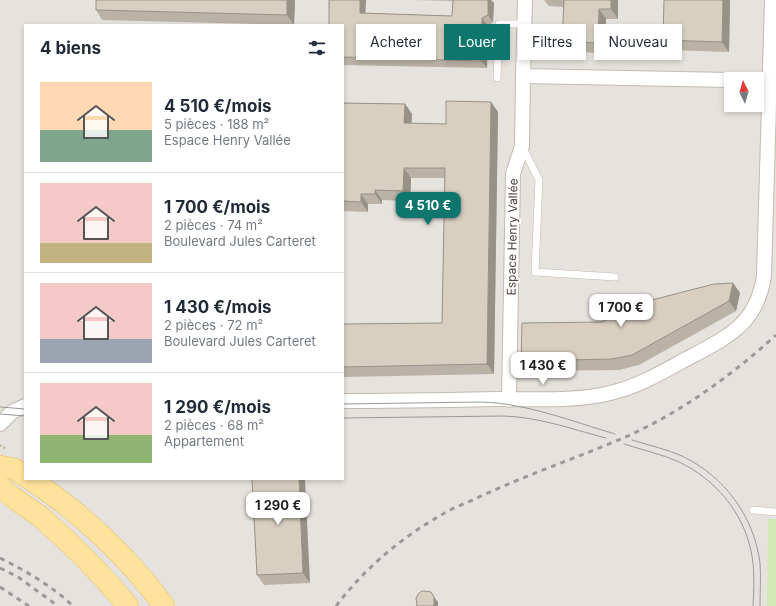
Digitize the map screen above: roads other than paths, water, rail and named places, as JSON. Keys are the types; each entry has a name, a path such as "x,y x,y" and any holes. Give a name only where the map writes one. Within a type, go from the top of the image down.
{"main road":[{"path":"0,466 15,469 24,475"},
{"path":"32,480 54,495 90,525 124,559 153,591 164,606"},
{"path":"0,486 7,493 40,516 76,548 109,583 128,606"}],"street":[{"name":"Espace Henry Vallée","path":"524,24 525,0"},
{"path":"764,72 772,0"},
{"name":"Espace Henry Vallée","path":"509,400 513,174 522,146 523,60"},
{"path":"523,76 724,80"},
{"path":"344,401 509,400 598,396 615,392 647,379 717,343 735,330 753,312 762,290 764,276 763,112"},
{"path":"0,424 12,412 24,406"}],"lane":[{"path":"496,78 499,24 518,24"},
{"path":"522,146 539,180 535,272 615,277"},
{"path":"754,510 776,512"}],"tram line":[{"path":"344,404 497,403 531,409 615,434"},
{"path":"0,407 24,409"},
{"path":"0,414 24,416"},
{"path":"344,418 503,416 555,424 606,438"},
{"path":"632,440 682,456 697,464 724,486 744,514 757,546 760,563 760,606"},
{"path":"624,444 659,454 679,462 704,478 726,498 741,523 751,551 754,572 753,606"}],"railway":[{"path":"336,606 359,579 385,554 428,523 452,509 535,473 630,435 650,425 707,391 725,378 776,335"},
{"path":"0,558 38,579 73,606"},
{"path":"0,568 18,577 58,606"},
{"path":"0,587 29,606"}]}
